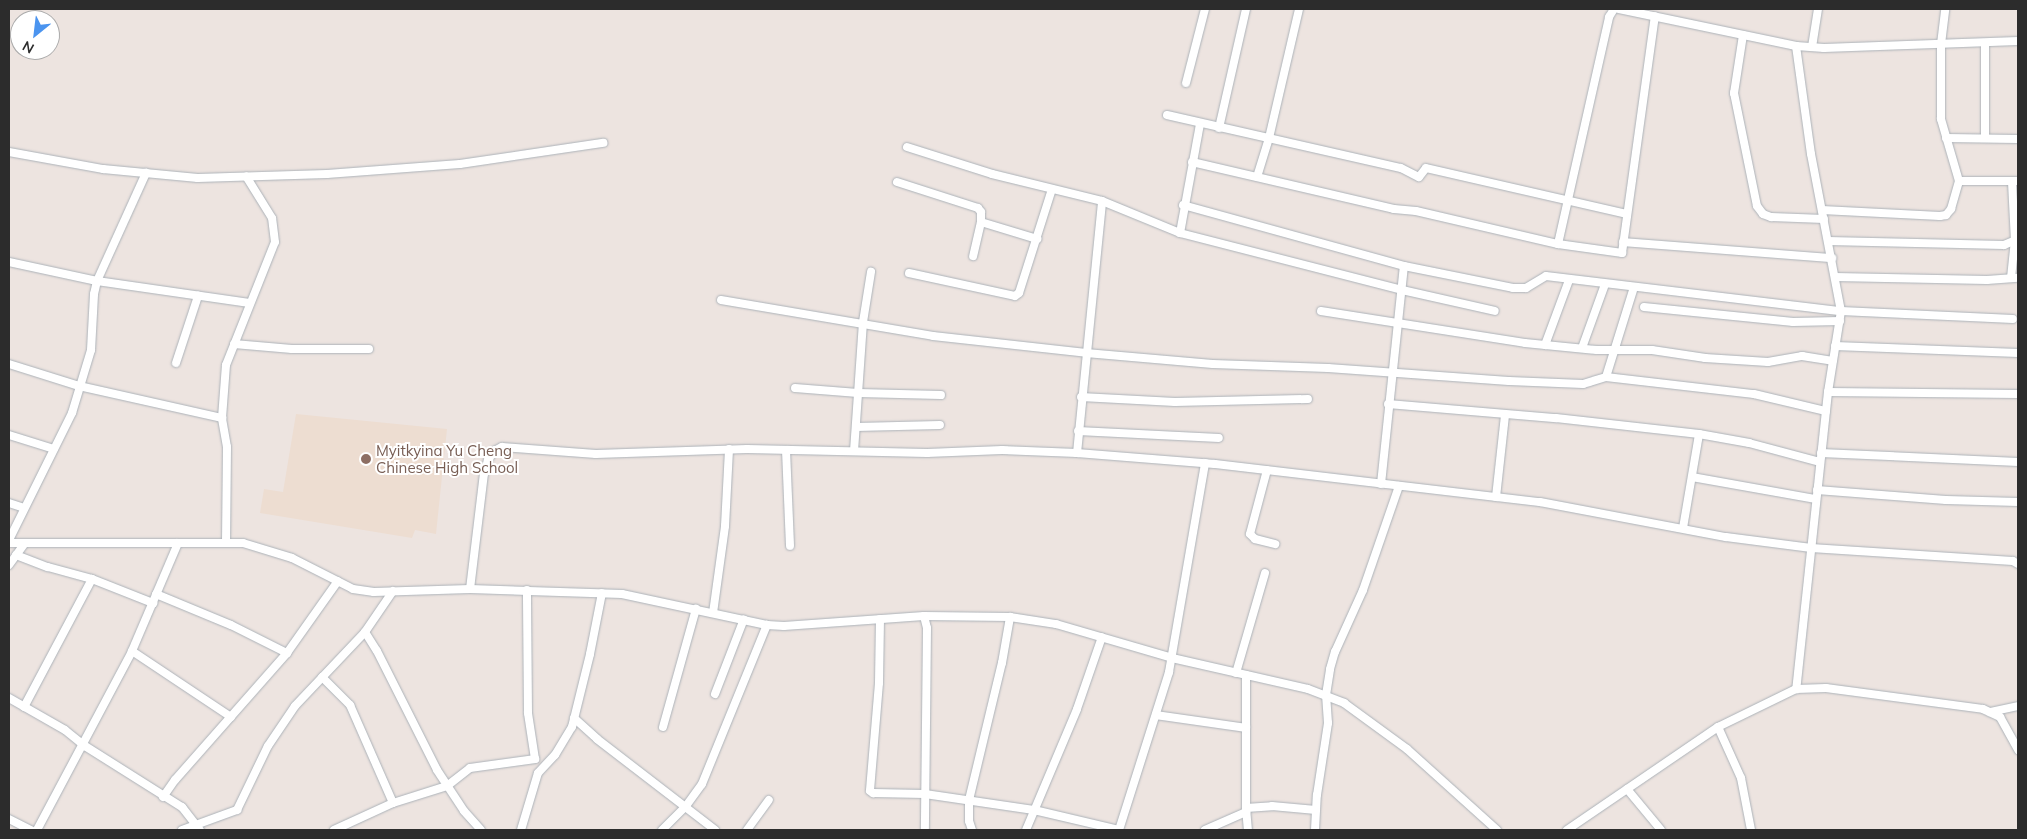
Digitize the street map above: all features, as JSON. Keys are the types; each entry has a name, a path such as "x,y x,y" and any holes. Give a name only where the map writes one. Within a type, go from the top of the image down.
{"street":[{"path":"1186,83 1205,9"},
{"path":"1219,128 1246,9"},
{"path":"1257,178 1269,138 1300,9"},
{"path":"1558,244 1609,17 1614,9"},
{"path":"1619,9 1796,46 2018,41"},
{"path":"1812,47 1818,9"},
{"path":"1822,210 1946,215 1951,209 1959,181 1941,119 1941,44 1945,9"},
{"path":"1192,162 1558,244 1622,254 1655,16"},
{"path":"1743,35 1734,94 1757,206 1763,214 1771,217 1824,219"},
{"path":"1985,138 1986,42"},
{"path":"1796,46 1811,154 1841,311 1828,392 1796,689"},
{"path":"1167,115 1401,168 1419,177 1426,168 1569,199 1627,214"},
{"path":"1180,232 1183,205 1200,124"},
{"path":"1946,138 2018,139"},
{"path":"9,152 103,169 198,178 327,174 460,164 603,143"},
{"path":"907,147 992,174 1102,202 1180,232 1402,290 1495,311"},
{"path":"146,173 97,281 94,294 91,350 72,413 9,542 243,543 292,558 353,589 374,592 470,589 602,592 622,594 767,625 784,626 924,616 1010,616 1056,624 1172,658 1326,694 1344,702 1407,749 1497,830"},
{"path":"226,543 227,447 222,418 226,365 249,303 275,242 272,218 246,176"},
{"path":"1835,277 2015,278 2017,240 2015,181 1959,181"},
{"path":"897,182 978,208 981,212 981,222 972,256"},
{"path":"909,273 1015,296 1022,290 1052,189"},
{"path":"1076,453 1102,202"},
{"path":"1183,205 1404,266 1513,288 1526,288 1546,276 1841,311 2013,319"},
{"path":"981,222 1037,238"},
{"path":"1828,241 2004,245 2017,240"},
{"path":"1623,242 1832,258"},
{"path":"9,262 97,281 249,303"},
{"path":"1380,484 1404,266"},
{"path":"854,451 862,322 871,272"},
{"path":"1545,345 1568,280"},
{"path":"1582,348 1605,284"},
{"path":"1606,377 1634,287"},
{"path":"176,363 198,296"},
{"path":"721,300 862,322 933,336 1086,353 1213,364 1392,372 1583,384 1606,377 1754,394 1826,411"},
{"path":"1644,307 1793,322 1840,321"},
{"path":"1321,311 1545,345 1614,352 1652,350 1705,358 1768,362 1802,356 1833,361"},
{"path":"234,344 292,349 369,349"},
{"path":"1835,346 2018,353"},
{"path":"9,364 79,386 222,418"},
{"path":"794,388 858,394 941,395"},
{"path":"1828,392 2018,394"},
{"path":"1082,397 1176,402 1308,399"},
{"path":"1388,404 1699,434 1749,443 1820,462"},
{"path":"1496,497 1505,415"},
{"path":"856,427 940,425"},
{"path":"1078,431 1218,438"},
{"path":"1683,528 1699,434"},
{"path":"9,435 54,449"},
{"path":"470,589 484,474 488,460 494,451 502,447 596,454 730,449 927,453 1002,450 1076,453 1205,463 1496,497 1550,504 1726,537 1811,548 2013,561 2018,564"},
{"path":"713,613 725,526 730,449"},
{"path":"786,450 790,546"},
{"path":"1821,453 2018,462"},
{"path":"880,619 879,683 870,791 873,793 925,794 1034,810 1119,830 1172,658 1205,463"},
{"path":"1267,470 1250,534 1255,538 1275,544"},
{"path":"1692,477 1817,494 2018,502"},
{"path":"1316,830 1316,810 1328,723 1326,694 1335,652 1363,590 1399,486"},
{"path":"9,503 24,508"},
{"path":"9,565 25,543"},
{"path":"37,830 132,650 178,543"},
{"path":"16,555 48,567 92,579 153,603"},
{"path":"1236,673 1265,572"},
{"path":"24,707 92,579"},
{"path":"163,797 175,780 287,653 338,581"},
{"path":"334,830 393,803 447,786 470,768 534,759 528,713 528,590"},
{"path":"182,830 198,827 236,810 268,746 295,706 365,632 393,592"},
{"path":"521,830 538,773 555,755 574,718 590,654 602,592"},
{"path":"156,594 231,625 287,653"},
{"path":"663,727 696,609"},
{"path":"924,616 927,628 925,830"},
{"path":"972,830 969,821 969,800 1002,663 1010,616"},
{"path":"714,694 744,619"},
{"path":"662,830 686,806 702,784 767,625"},
{"path":"365,632 377,651 426,749 447,786 481,830"},
{"path":"1026,830 1077,709 1102,637"},
{"path":"132,650 230,717"},
{"path":"1246,675 1246,810 1248,830"},
{"path":"322,677 350,705 393,803"},
{"path":"1567,830 1718,726 1796,689 1826,688 1983,709 2000,717 2018,750"},
{"path":"9,698 65,730 83,745 163,797 182,807 198,827"},
{"path":"1990,712 2018,706"},
{"path":"1156,715 1246,728"},
{"path":"574,718 597,739 715,830"},
{"path":"1718,726 1740,778 1751,830"},
{"path":"1627,789 1661,830"},
{"path":"747,830 769,800"},
{"path":"1205,830 1246,810 1279,806 1316,810"},
{"path":"9,819 32,830"}],"shaded area":[{"name":"Myitkyina Yu Cheng Chinese High School","path":"296,414 447,429 436,534 415,530 412,538 260,513 264,489 283,492"}],"place":[{"name":"Myitkyina Yu Cheng Chinese High School","path":"366,459"}]}
